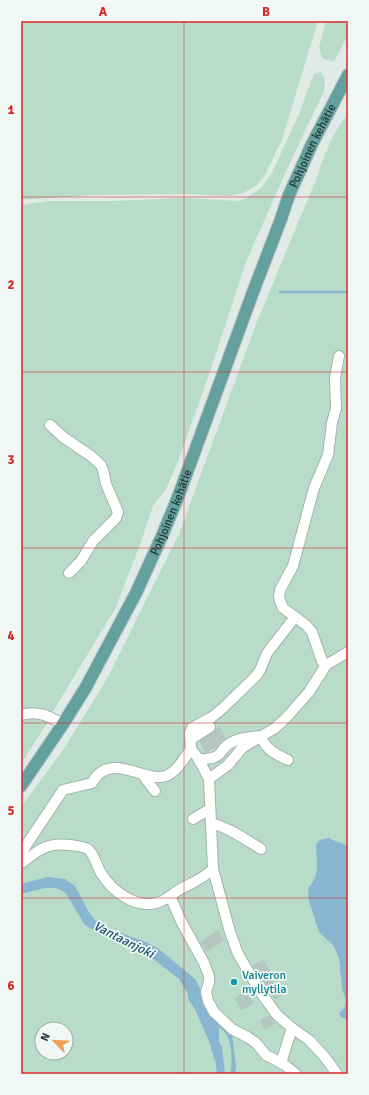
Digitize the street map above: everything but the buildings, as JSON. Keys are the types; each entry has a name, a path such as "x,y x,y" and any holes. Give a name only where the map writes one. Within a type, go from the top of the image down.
{"main road":[{"name":"Pohjoinen kehätie","path":"21,786 86,687 136,593 162,536 253,292 282,219 289,195 312,144 348,76"},
{"name":"Pohjoinen kehätie","path":"282,219 334,115 348,91"}],"lane":[{"path":"326,665 322,660 312,632 283,608 279,596 280,590 293,566 314,488 328,455 332,423 336,408 335,378 338,356"},
{"path":"50,425 101,465 104,470 106,484 118,512 116,518 111,524 93,541 82,561 69,573"},
{"path":"295,618 267,653 257,675 212,717 192,728 190,733 191,744 209,779 213,869 230,932 238,954 265,999 277,1015 309,1040 324,1056 337,1074"},
{"path":"209,779 228,765 242,748 274,728 286,718 309,692 326,665 348,652"},
{"path":"21,715 28,713 42,713 51,716 63,724"},
{"path":"144,778 165,776 171,772 191,744 210,727"},
{"path":"260,736 268,749 274,754 288,760"},
{"path":"200,761 218,755 228,744 232,742 260,736"},
{"path":"21,853 63,790 92,783 96,776 101,772 109,769 131,769 144,778 155,791"},
{"path":"193,819 210,809"},
{"path":"211,823 232,831 261,849"},
{"path":"21,863 50,845 61,844 81,846 92,853 106,880 118,892 130,900 147,904 157,903 208,874 213,869"},
{"path":"170,896 181,921 204,963 209,976 206,992 208,1001 214,1012 232,1029 256,1043 266,1055 291,1069 296,1074"},
{"path":"281,1063 292,1028"}],"green space":[{"path":"21,21 318,21 282,140 265,175 256,186 243,193 229,196 187,194 92,195 21,200"},
{"path":"326,21 341,21 348,25 348,35 334,62 322,58 319,47"},
{"path":"321,72 325,80 324,91 287,169 246,262 210,372 177,464 166,489 153,506 140,545 115,609 52,713 44,711 40,716 48,722 21,764 21,205 48,201 112,201 184,198 238,201 246,198 261,188 272,173 298,116 314,74"},
{"path":"348,114 348,1074 21,1074 21,807 63,750 108,677 179,534 256,324 333,136"}],"water":[{"path":"328,838 348,846 348,1020 341,1017 339,1013 345,1007 346,1001 342,988 339,958 333,945 319,932 309,901 308,888 315,878 317,867 316,844 320,840"},
{"name":"Vantaanjoki","path":"48,877 65,879 75,886 90,914 95,920 110,929 148,943 159,949 195,979 202,992 232,1034 236,1066 235,1074 230,1074 232,1055 227,1036 224,1031 219,1028 219,1041 222,1047 225,1074 217,1074 216,1064 209,1041 195,1009 189,1001 187,992 179,979 139,950 122,942 103,936 85,925 65,892 56,888 45,888 21,894 21,884"}],"waterway":[{"path":"280,292 348,292"}],"place":[{"name":"Vaiveron myllytila","path":"234,982"}]}
